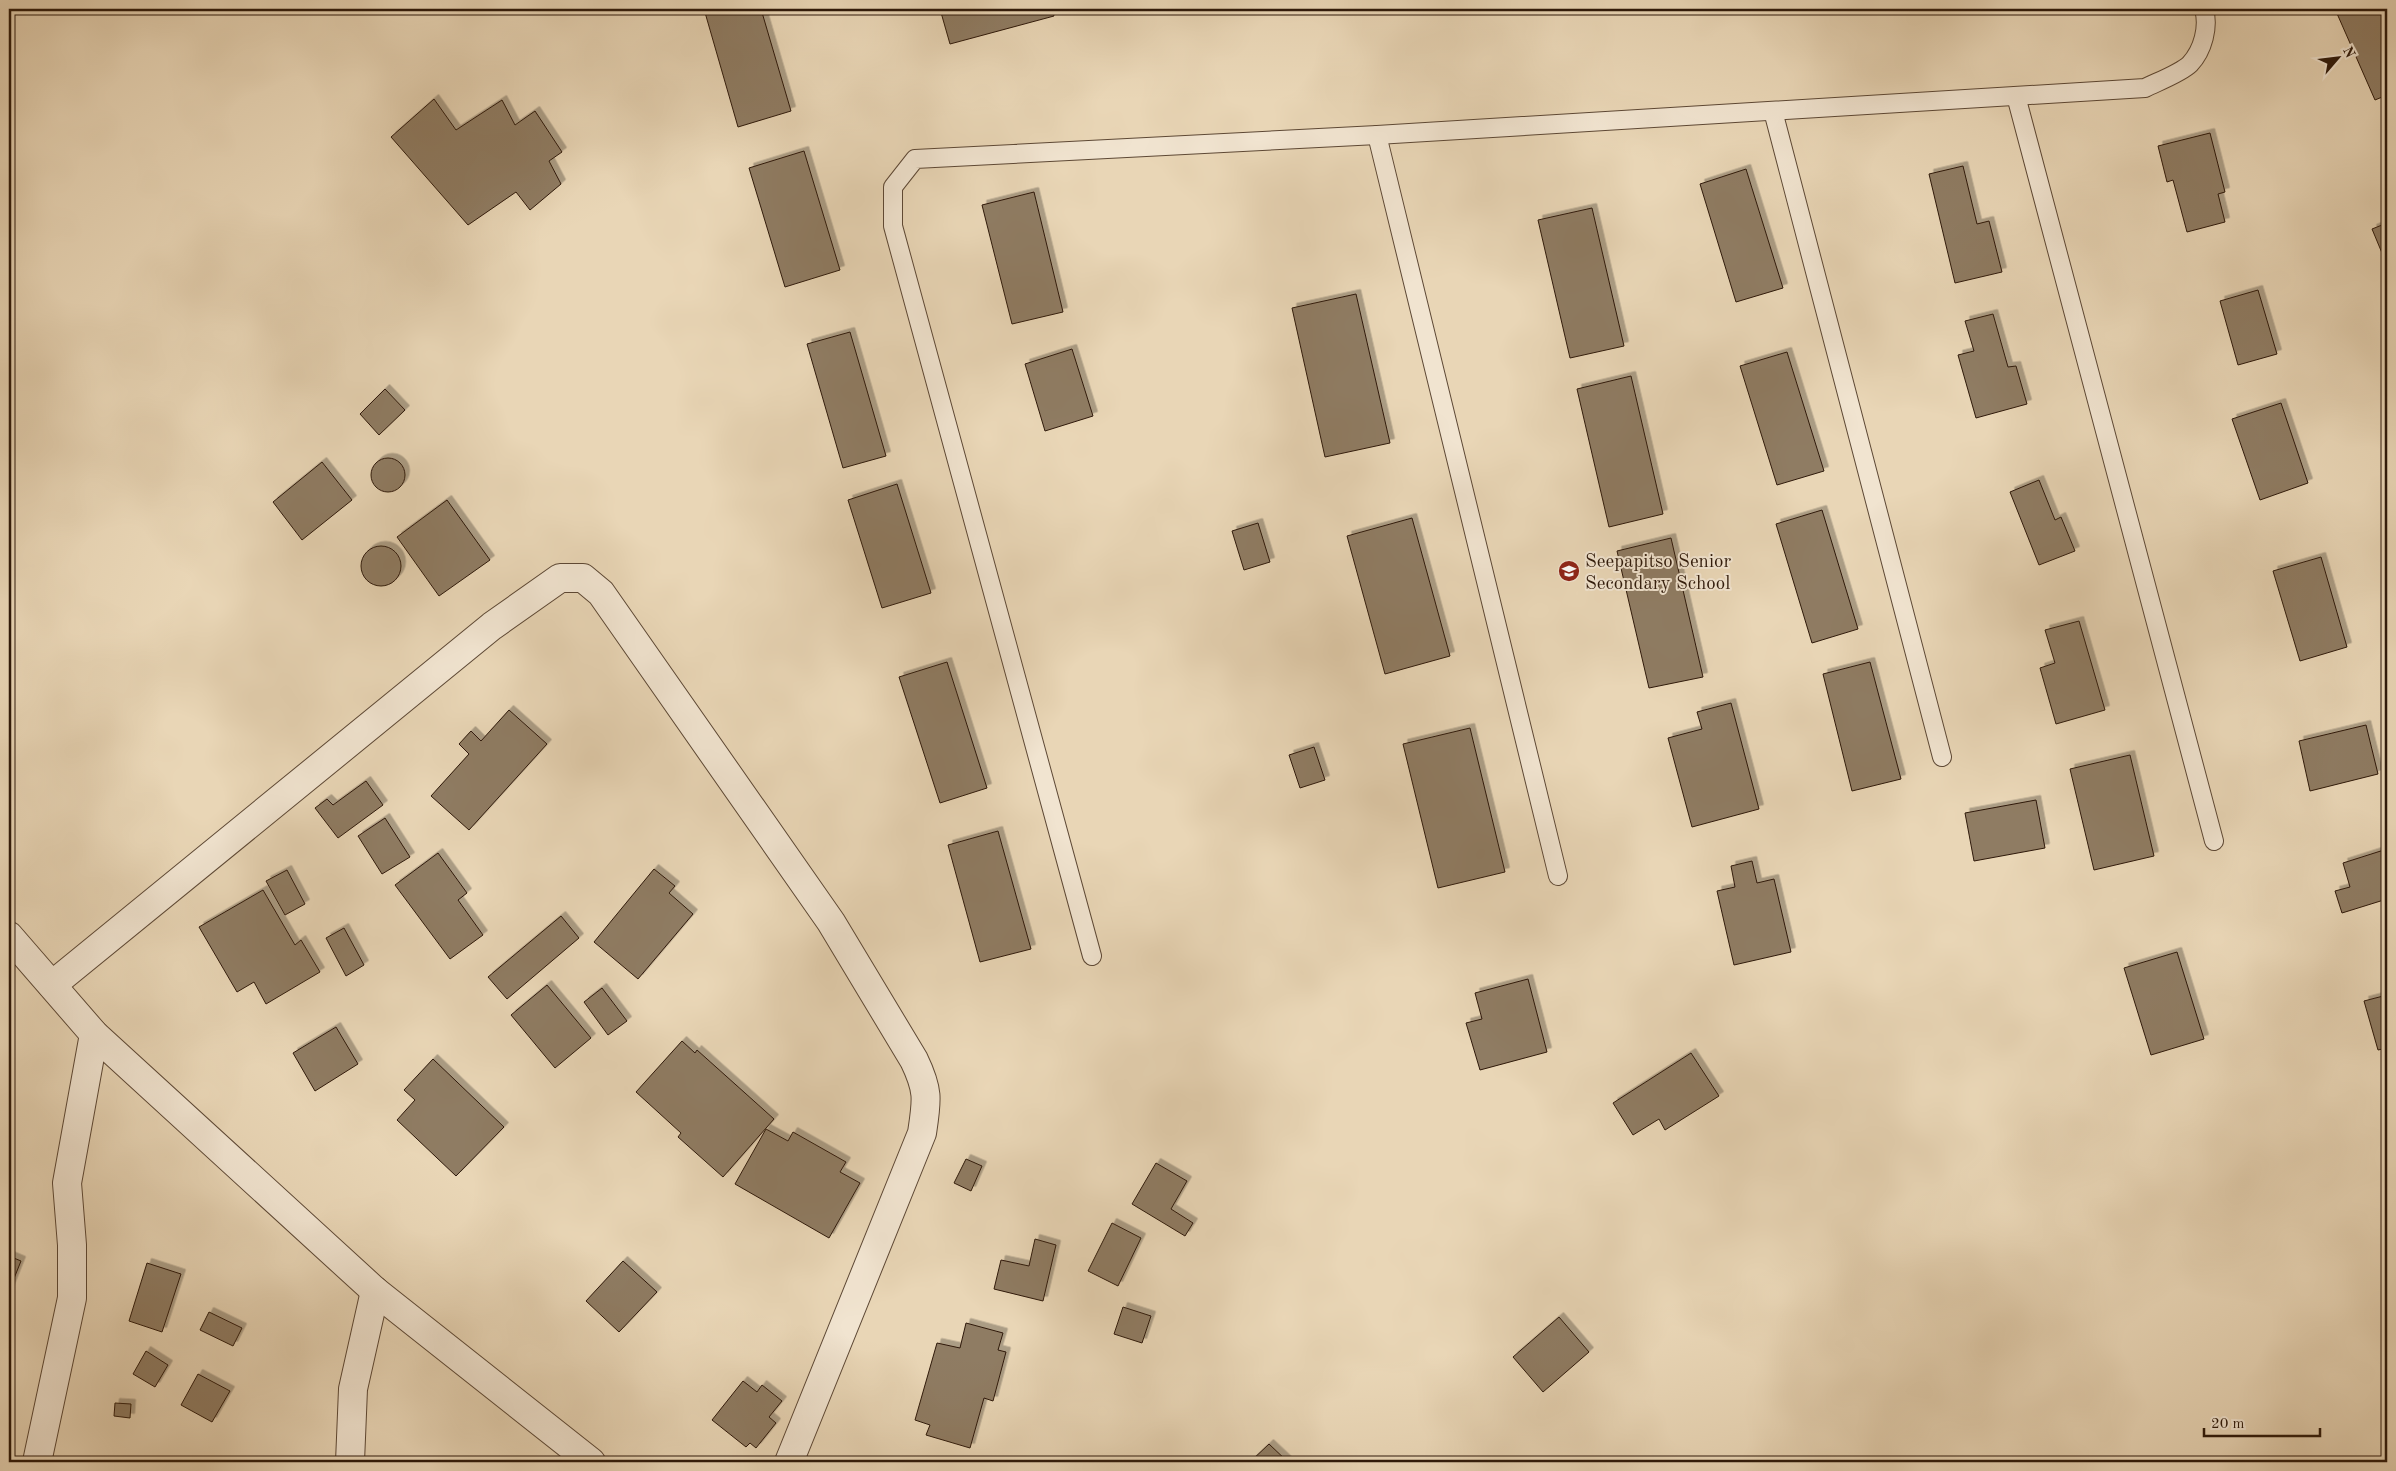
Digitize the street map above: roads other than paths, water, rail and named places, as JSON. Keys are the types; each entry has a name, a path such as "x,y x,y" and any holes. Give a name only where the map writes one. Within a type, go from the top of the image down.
{"street":[{"path":"52,985 492,626 560,578 583,578 601,593 831,922 914,1060 922,1077 927,1096 922,1133 789,1462"},
{"path":"9,936 94,1034 375,1291 591,1462"},
{"path":"37,1462 72,1298 72,1245 67,1183 94,1034"},
{"path":"350,1462 353,1389 375,1291"}],"lane":[{"path":"1092,956 893,226 893,187 915,159 1377,135 2145,88 2190,64 2203,43 2206,16 2204,9"},
{"path":"2016,96 2214,841"},
{"path":"1773,111 1942,757"},
{"path":"1377,135 1558,876"}],"place":[{"name":"Seepapitso Senior Secondary School","path":"1569,571"}]}
